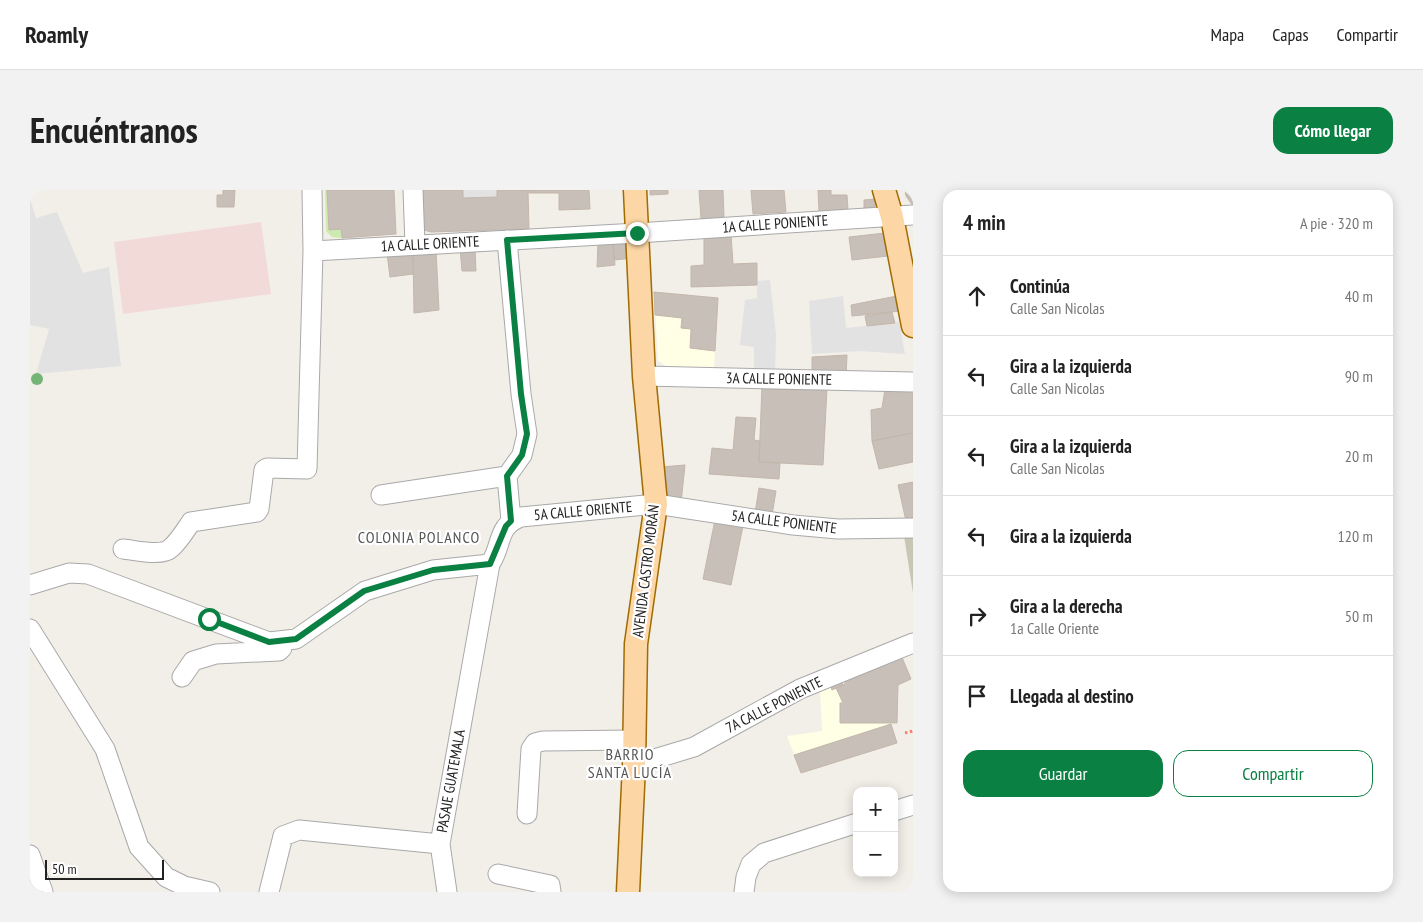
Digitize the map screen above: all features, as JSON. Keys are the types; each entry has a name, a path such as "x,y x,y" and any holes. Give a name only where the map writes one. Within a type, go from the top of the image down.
{"main road":[{"name":"AVENIDA CASTRO MORÁN","path":"628,892 635,740 636,644 656,504 644,376 635,190"},
{"path":"884,190 902,216 909,331"}],"street":[{"path":"123,549 166,552 191,522 257,512 264,470 266,468 307,469 313,251 312,190"},
{"path":"413,190 414,245"},
{"name":"1A CALLE PONIENTE","path":"637,233 902,216"},
{"name":"1A CALLE ORIENTE","path":"313,251 637,233"},
{"path":"507,240 521,394 527,434 522,455 507,476 511,521"},
{"name":"3A CALLE PONIENTE","path":"644,376 764,375 913,382"},
{"path":"381,495 507,476"},
{"name":"5A CALLE ORIENTE","path":"511,521 521,517 656,504"},
{"name":"5A CALLE PONIENTE","path":"656,504 802,526 838,529 913,528"},
{"name":"PASAJE GUATEMALA","path":"269,892 283,836 299,830 440,844 490,564 506,526 511,521"},
{"path":"30,585 69,573 88,574 269,642 282,642 296,639 364,591 433,570 490,564"},
{"path":"30,629 105,749 139,847 166,877 184,886 210,892"},
{"path":"182,677 193,661 216,654 279,651 282,648 282,642"},
{"name":"7A CALLE PONIENTE","path":"634,765 694,747 800,690 913,642"},
{"path":"527,814 530,749 536,743 543,741 635,740"},
{"path":"898,810 913,805"},
{"path":"744,892 746,877 751,864 764,853 853,824"},
{"path":"440,844 448,892"},
{"path":"30,856 43,892"},
{"path":"498,874 550,885 551,892"}],"path":[{"path":"905,733 913,731"}],"shaded area":[{"path":"463,190 497,190 497,197 463,198"},
{"path":"30,199 36,218 57,212 83,273 109,267 121,366 36,374 49,329 30,325"},
{"path":"261,222 271,294 123,314 114,242"},
{"path":"770,280 776,335 775,372 754,372 754,347 740,345 745,300 757,298 757,281"},
{"path":"654,292 718,298 714,370 666,366 658,361"},
{"path":"843,296 846,328 899,322 905,354 860,351 812,354 809,301"},
{"path":"913,535 913,593 904,536"},
{"path":"901,655 911,679 898,686 897,723 891,724 897,743 801,773 787,736 822,731 820,690"}],"green space":[{"path":"325,190 327,190 329,229 341,229 342,238 332,237 326,231"}],"building":[{"path":"223,190 235,190 234,207 217,207 217,195 223,195"},
{"path":"327,190 394,190 396,234 342,238 341,229 329,230"},
{"path":"420,190 463,190 463,198 497,197 497,190 528,190 529,229 431,232 424,230"},
{"path":"528,190 589,190 590,209 559,210 559,193 529,193"},
{"path":"650,190 668,190 668,194 650,195"},
{"path":"699,190 723,190 724,217 701,219"},
{"path":"751,190 784,190 786,212 753,214"},
{"path":"818,190 831,190 831,195 847,195 848,210 819,211"},
{"path":"905,190 913,190 913,206 906,196"},
{"path":"875,199 874,208 864,210 864,200"},
{"path":"885,233 888,256 852,260 849,237"},
{"path":"731,234 733,264 757,263 757,285 691,287 691,266 704,265 704,237"},
{"path":"613,241 615,265 597,267 598,242"},
{"path":"613,243 628,243 633,258 614,260"},
{"path":"460,248 475,248 476,271 462,271"},
{"path":"436,250 439,310 414,313 413,251"},
{"path":"413,251 413,274 390,277 387,253"},
{"path":"654,292 718,298 715,351 690,348 691,329 681,328 682,318 655,315"},
{"path":"897,296 901,311 852,316 851,305"},
{"path":"892,312 895,323 867,326 865,316"},
{"path":"847,355 846,377 812,375 812,357"},
{"path":"762,385 827,388 823,465 759,462"},
{"path":"885,389 913,390 913,433 872,441 871,410 882,408"},
{"path":"736,417 756,418 754,440 760,441 759,462 780,463 779,479 709,474 712,448 733,450"},
{"path":"913,433 913,462 879,469 872,441"},
{"path":"685,465 681,503 663,499 661,467"},
{"path":"913,482 913,520 906,521 898,485"},
{"path":"759,488 776,491 772,515 755,513"},
{"path":"715,520 743,526 731,585 703,579"},
{"path":"901,655 911,679 898,685 897,723 840,723 840,703 843,703 836,688 845,684 844,678"},
{"path":"840,674 843,685 832,690 828,679"},
{"path":"891,724 897,743 801,773 794,755"}],"district":[{"name":"COLONIA POLANCO","path":"419,537"},
{"name":"BARRIO SANTA LUCÍA","path":"630,763"}],"route":[{"path":"209,619 269,642 282,642 296,639 364,591 433,570 490,564 494,559 506,526 511,521 507,476 522,455 527,434 521,394 507,240 637,233"}]}
